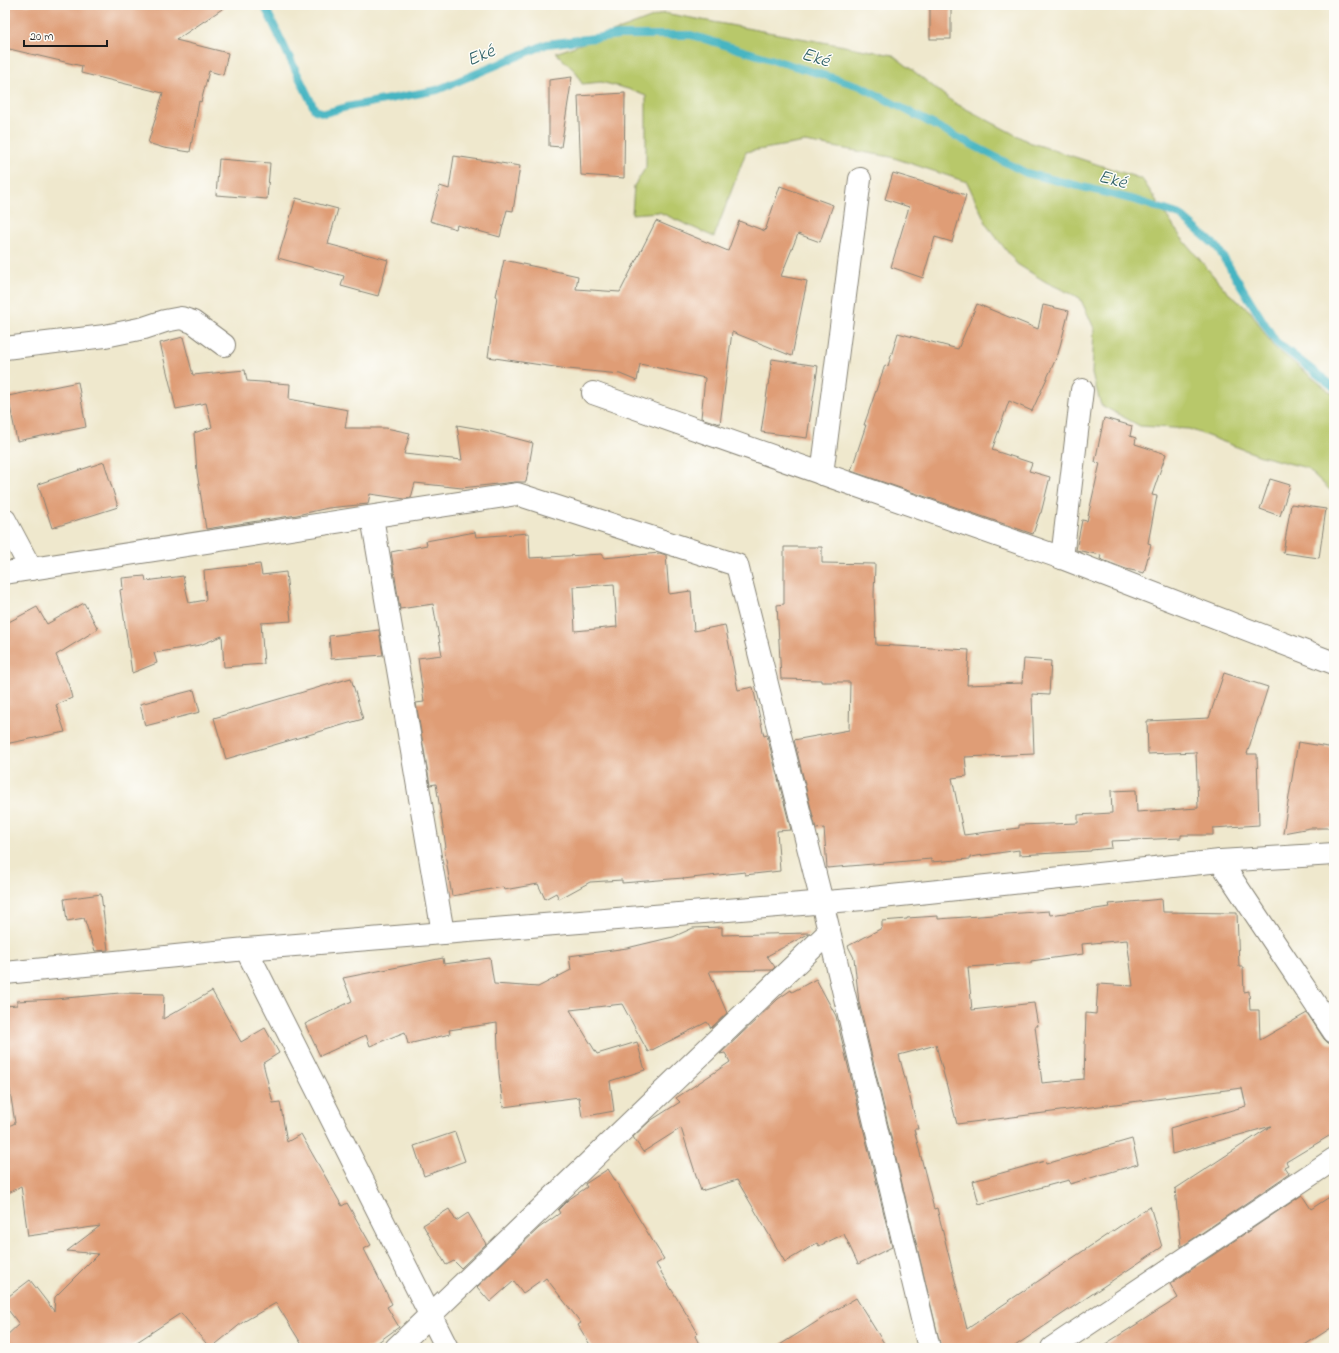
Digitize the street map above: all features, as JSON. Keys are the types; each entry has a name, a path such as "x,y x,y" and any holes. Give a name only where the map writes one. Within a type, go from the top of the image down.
{"street":[{"path":"822,474 860,179"},
{"path":"5,348 105,336 144,328 165,321 181,318 193,322 224,345"},
{"path":"1062,558 1082,390"},
{"path":"593,393 1062,558 1334,663"},
{"path":"5,573 517,494 737,565 822,902 929,1348"},
{"path":"372,517 443,933"},
{"path":"5,520 31,569"},
{"path":"5,973 246,949 862,899 1220,861 1334,854"},
{"path":"1220,861 1334,1032"},
{"path":"396,1348 829,932"},
{"path":"246,949 447,1348"},
{"path":"1052,1348 1334,1159"}],"green space":[{"path":"664,13 893,55 953,102 1029,142 1142,179 1180,236 1227,292 1251,312 1273,346 1334,395 1334,491 1331,491 1307,468 1261,456 1189,429 1140,426 1101,405 1092,374 1094,328 1080,298 1046,282 1017,264 988,227 967,182 891,157 805,142 746,152 714,237 659,212 632,214 634,186 646,167 646,96 628,89 601,82 582,84 576,72 556,53"}],"building":[{"path":"5,5 228,5 176,40 228,53 223,75 209,71 201,102 199,101 190,152 164,148 148,143 163,93 81,73 82,66 5,48"},
{"path":"930,5 951,5 951,39 930,39"},
{"path":"572,77 561,147 549,146 549,80"},
{"path":"625,93 624,178 581,175 578,96"},
{"path":"454,156 520,166 513,211 507,210 500,237 457,225 456,229 430,221 440,186 449,189"},
{"path":"219,159 270,163 267,199 216,195"},
{"path":"893,173 966,195 952,242 935,237 923,278 891,267 909,207 885,199"},
{"path":"780,186 833,205 820,242 798,234 781,276 807,281 792,356 732,332 720,424 701,418 705,378 640,364 637,381 620,374 568,369 488,357 496,296 504,260 578,276 576,289 620,292 656,221 728,251 739,221 765,231"},
{"path":"296,198 338,209 328,244 388,260 378,296 341,286 344,276 278,258"},
{"path":"977,304 1038,329 1043,305 1069,311 1058,354 1032,411 1009,401 992,450 1032,463 1029,471 1050,477 1041,513 1033,534 851,471 866,425 864,425 885,365 888,366 898,333 958,349"},
{"path":"183,337 193,375 245,370 247,381 290,384 289,399 348,410 345,428 386,428 410,433 404,454 462,460 457,425 480,429 533,443 526,482 462,488 415,483 411,498 405,499 370,494 368,504 328,508 297,515 206,529 197,472 194,433 212,427 206,403 176,409 160,343"},
{"path":"772,359 818,366 807,438 761,432"},
{"path":"78,382 86,427 17,441 8,396"},
{"path":"1104,418 1132,426 1130,436 1136,438 1135,444 1166,454 1152,495 1157,496 1148,543 1151,544 1144,573 1126,569 1100,559 1101,555 1076,550 1082,520 1087,521 1100,463 1095,462"},
{"path":"104,462 118,507 52,528 38,484"},
{"path":"1270,479 1290,485 1280,516 1260,509"},
{"path":"1291,504 1326,509 1319,558 1283,553"},
{"path":"475,532 476,537 529,533 530,558 603,554 603,558 660,553 666,555 669,594 691,591 694,631 725,625 738,690 753,687 764,736 767,735 791,830 777,831 780,871 745,875 745,872 683,879 622,883 622,880 590,882 559,899 556,893 545,899 538,884 504,890 503,887 452,896 436,784 430,785 416,703 424,702 418,658 442,655 433,604 400,609 391,552 427,545 426,541","holes":["614,584 617,627 575,631 573,587"]},
{"path":"784,547 822,547 822,563 875,564 874,595 876,645 969,650 967,685 1022,683 1024,659 1051,661 1049,695 1032,694 1034,754 965,757 967,776 952,778 964,835 1019,828 1019,825 1078,823 1078,815 1112,813 1111,791 1136,790 1137,812 1198,808 1196,752 1148,754 1147,721 1209,718 1224,673 1268,687 1247,754 1257,754 1259,825 1213,828 1213,835 1181,835 1181,838 1111,841 1112,848 1091,851 1019,855 1019,850 970,857 970,859 931,862 931,859 827,868 824,828 816,829 794,740 849,730 850,682 821,682 821,680 781,679 777,605 784,604"},
{"path":"260,564 262,575 286,572 291,621 261,623 264,664 224,667 222,636 200,645 154,653 157,663 132,673 120,590 123,589 122,578 145,576 146,581 183,576 189,603 206,600 204,570"},
{"path":"84,603 98,629 56,655 69,686 72,698 56,705 65,732 5,744 5,624 37,607 47,624"},
{"path":"379,630 383,655 331,659 329,636"},
{"path":"351,678 363,719 226,759 214,718"},
{"path":"194,690 200,712 145,726 140,704"},
{"path":"1298,742 1334,748 1334,828 1310,828 1283,833"},
{"path":"101,894 108,950 95,951 84,918 67,921 64,899"},
{"path":"1162,899 1163,912 1237,913 1239,967 1243,967 1244,992 1249,991 1250,1010 1259,1010 1260,1040 1307,1013 1324,1039 1328,1043 1334,1044 1334,1133 1286,1162 1288,1165 1284,1167 1289,1174 1181,1247 1175,1189 1271,1126 1172,1154 1170,1128 1246,1106 1242,1088 957,1124 936,1045 899,1055 918,1129 914,1129 934,1209 937,1208 967,1329 1150,1206 1162,1247 1012,1348 941,1348 859,1002 854,958 848,946 882,928 882,921 938,916 938,919 1049,911 1050,915 1110,907 1109,904","holes":["1127,940 1133,986 1098,984 1096,1014 1086,1013 1084,1079 1042,1083 1035,1026 1038,1026 1034,1003 972,1010 968,967 1031,963 1031,961 1083,954 1082,944"]},
{"path":"722,927 722,935 810,933 767,956 775,967 772,970 709,971 727,1013 711,1028 707,1022 648,1052 622,1004 570,1010 597,1054 637,1042 645,1070 610,1081 614,1111 582,1117 579,1097 503,1107 499,1073 497,1023 449,1030 450,1034 408,1044 405,1032 370,1046 366,1035 320,1056 305,1024 352,1001 343,978 443,958 444,964 490,958 494,984 538,987 571,970 569,956 627,948 673,937 693,928"},
{"path":"816,979 836,1016 892,1247 858,1264 844,1234 819,1246 817,1243 785,1262 737,1180 701,1191 681,1128 643,1152 633,1137 650,1121 680,1102 676,1098 730,1062 725,1053 720,1054 778,999 791,990 792,992"},
{"path":"212,991 241,1042 265,1028 279,1053 263,1063 273,1103 280,1102 287,1142 301,1134 342,1206 347,1203 371,1245 364,1249 392,1304 387,1307 399,1327 370,1348 304,1348 276,1303 243,1322 211,1348 181,1313 128,1348 5,1348 5,1337 19,1324 5,1306 5,1299 30,1280 54,1311 55,1297 98,1254 67,1251 100,1226 28,1236 21,1186 5,1195 5,1128 15,1123 9,1085 5,1086 5,1006 17,1005 17,1001 120,993 164,994 163,1019"},
{"path":"455,1132 465,1161 424,1176 414,1146"},
{"path":"1132,1139 1138,1164 1070,1184 1069,1180 979,1204 973,1181 1045,1161 1046,1164"},
{"path":"608,1169 664,1259 656,1264 698,1333 695,1336 701,1348 592,1348 578,1325 581,1323 546,1278 523,1293 514,1281 490,1302 477,1287 539,1228 560,1213 558,1210 568,1200 587,1187 585,1184"},
{"path":"1334,1194 1334,1326 1300,1348 1099,1348 1178,1298 1170,1284 1302,1195 1311,1209"},
{"path":"449,1209 456,1221 468,1213 486,1244 461,1268 454,1261 446,1265 423,1225"},
{"path":"856,1298 887,1348 775,1348 829,1314"}],"waterway":[{"name":"Eké","path":"264,5 315,110 325,113 347,107 437,90 547,44 619,35 691,35 860,86 1026,173 1135,200 1180,215 1217,247 1276,342 1334,387"}]}
